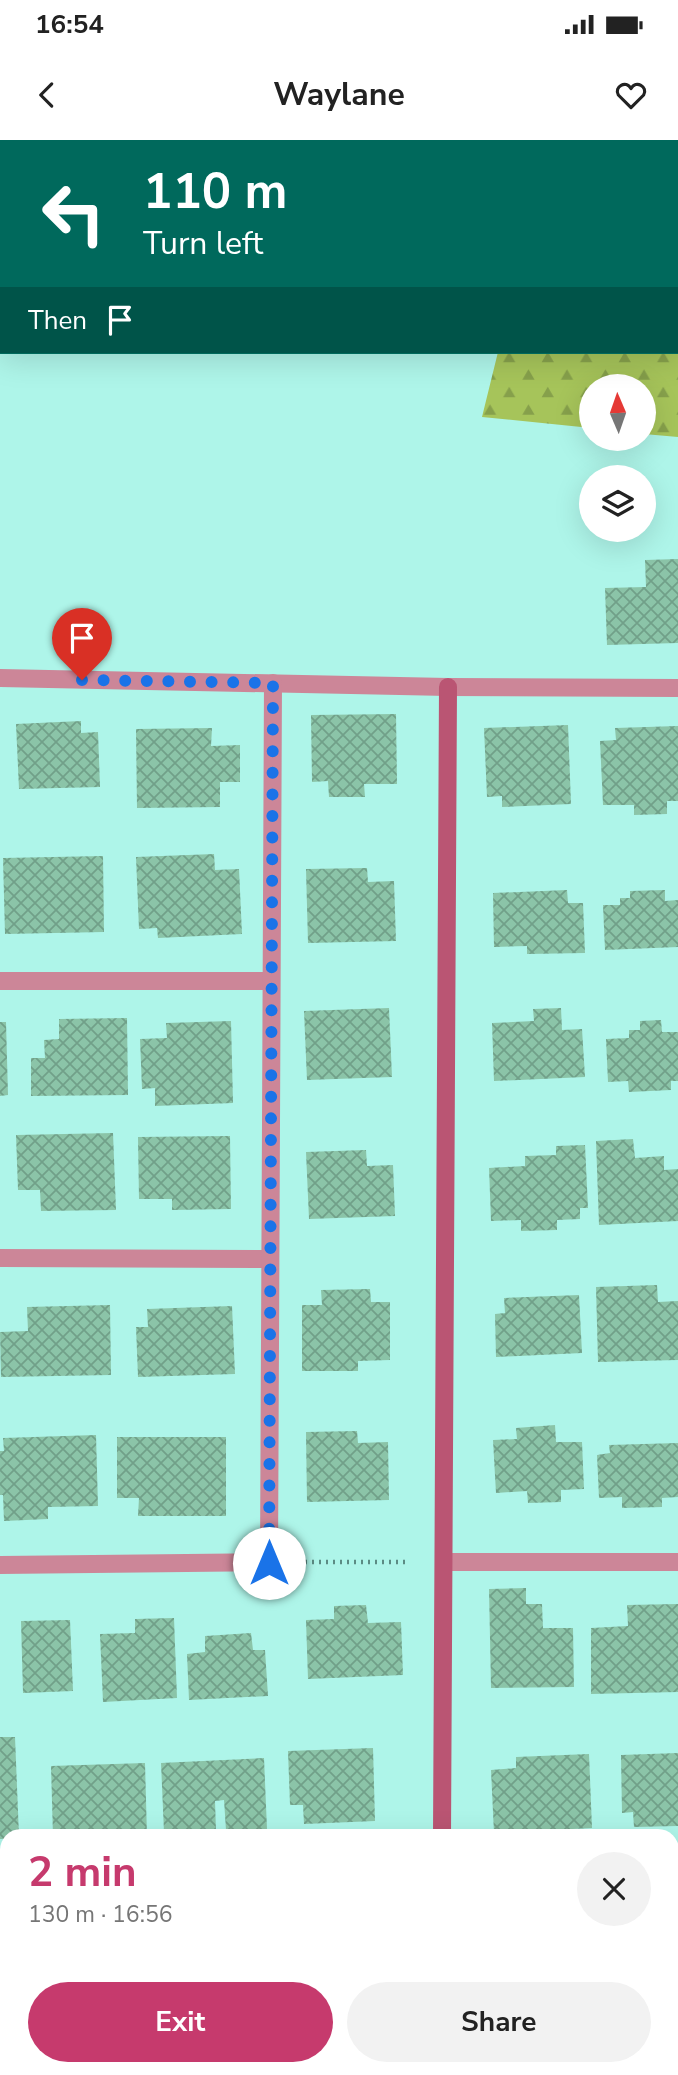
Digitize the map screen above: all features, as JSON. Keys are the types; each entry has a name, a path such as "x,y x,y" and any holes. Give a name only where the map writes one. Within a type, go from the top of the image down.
{"street":[{"path":"0,678 448,687 678,688"},
{"path":"0,1565 269,1563 273,683"},
{"path":"442,1829 448,687"},
{"path":"0,981 271,981"},
{"path":"0,1258 270,1259"},
{"path":"445,1562 678,1562"}],"path":[{"path":"269,1563 445,1562"}],"green space":[{"path":"498,354 678,354 678,437 656,435 656,374 579,374 579,427 482,417"}],"building":[{"path":"678,559 678,643 607,645 605,588 646,587 645,560"},
{"path":"396,714 397,784 364,784 365,797 329,797 328,781 312,782 311,715"},
{"path":"81,721 81,733 98,732 100,787 19,789 16,724"},
{"path":"568,725 571,804 502,807 502,796 487,797 484,728"},
{"path":"678,726 678,801 667,801 667,814 634,815 634,805 603,805 600,741 616,740 615,728"},
{"path":"212,728 211,746 240,745 240,782 220,782 220,807 137,808 136,729"},
{"path":"214,854 215,870 239,869 242,934 158,938 157,928 139,929 136,857"},
{"path":"103,856 104,932 5,934 3,858"},
{"path":"367,868 368,882 394,881 396,941 308,943 306,869"},
{"path":"567,890 568,903 583,903 585,953 527,954 527,946 494,947 493,893"},
{"path":"665,890 665,901 678,900 678,947 605,950 603,905 620,905 620,898 630,898 630,891"},
{"path":"389,1008 392,1077 307,1080 304,1011"},
{"path":"561,1008 562,1030 582,1029 585,1077 494,1081 492,1023 534,1021 533,1009"},
{"path":"127,1018 128,1095 31,1096 31,1058 45,1058 44,1040 59,1039 59,1019"},
{"path":"661,1020 662,1032 678,1032 678,1081 671,1081 671,1090 629,1092 628,1081 608,1082 606,1039 629,1038 629,1030 640,1030 640,1021"},
{"path":"231,1021 233,1103 155,1106 155,1088 142,1089 140,1039 167,1038 166,1023"},
{"path":"0,1022 6,1022 8,1095 0,1096"},
{"path":"113,1133 116,1210 41,1211 40,1190 18,1190 16,1135"},
{"path":"230,1136 231,1209 172,1210 172,1199 139,1199 138,1137"},
{"path":"633,1139 635,1158 664,1156 664,1170 678,1169 678,1221 599,1225 596,1141"},
{"path":"585,1145 588,1208 580,1208 580,1219 557,1220 557,1230 521,1231 521,1220 491,1221 489,1168 525,1166 525,1156 556,1155 556,1146"},
{"path":"366,1150 367,1166 393,1165 395,1216 309,1219 306,1152"},
{"path":"657,1285 658,1302 678,1301 678,1360 598,1362 596,1287"},
{"path":"370,1289 371,1302 390,1302 390,1360 358,1361 358,1371 302,1371 302,1305 322,1305 321,1290"},
{"path":"579,1295 582,1353 496,1357 495,1314 505,1313 504,1298"},
{"path":"110,1305 111,1375 1,1377 0,1332 28,1331 27,1307"},
{"path":"232,1306 235,1374 138,1377 136,1327 148,1327 147,1309"},
{"path":"555,1425 556,1442 582,1442 584,1489 561,1490 561,1502 528,1503 527,1491 496,1493 493,1440 517,1439 516,1428"},
{"path":"357,1431 358,1443 388,1442 389,1500 307,1502 306,1432"},
{"path":"96,1435 98,1506 48,1507 48,1519 4,1521 3,1495 0,1495 0,1451 4,1451 3,1438"},
{"path":"117,1437 226,1437 226,1516 138,1516 139,1498 117,1498"},
{"path":"678,1443 678,1497 662,1498 662,1507 622,1508 622,1497 599,1498 597,1455 610,1453 609,1445"},
{"path":"526,1588 526,1604 542,1604 543,1628 573,1628 574,1687 491,1688 489,1589"},
{"path":"678,1604 678,1692 591,1694 591,1628 628,1626 627,1605"},
{"path":"366,1605 368,1623 401,1622 403,1675 308,1679 306,1620 334,1619 334,1606"},
{"path":"174,1618 177,1698 103,1702 100,1634 135,1633 135,1619"},
{"path":"70,1620 73,1691 23,1693 21,1621"},
{"path":"251,1633 253,1650 265,1650 268,1696 189,1700 187,1654 205,1652 205,1636"},
{"path":"0,1737 15,1737 19,1829 0,1829"},
{"path":"373,1748 375,1821 304,1824 303,1805 290,1805 288,1751"},
{"path":"678,1753 678,1826 634,1827 633,1812 622,1813 621,1755"},
{"path":"589,1754 592,1828 494,1829 491,1770 516,1768 516,1757"},
{"path":"264,1758 267,1829 226,1829 224,1800 215,1801 216,1829 164,1829 161,1763"},
{"path":"145,1763 147,1829 53,1829 51,1766"}],"route":[{"path":"82,680 273,683 269,1563"}]}
